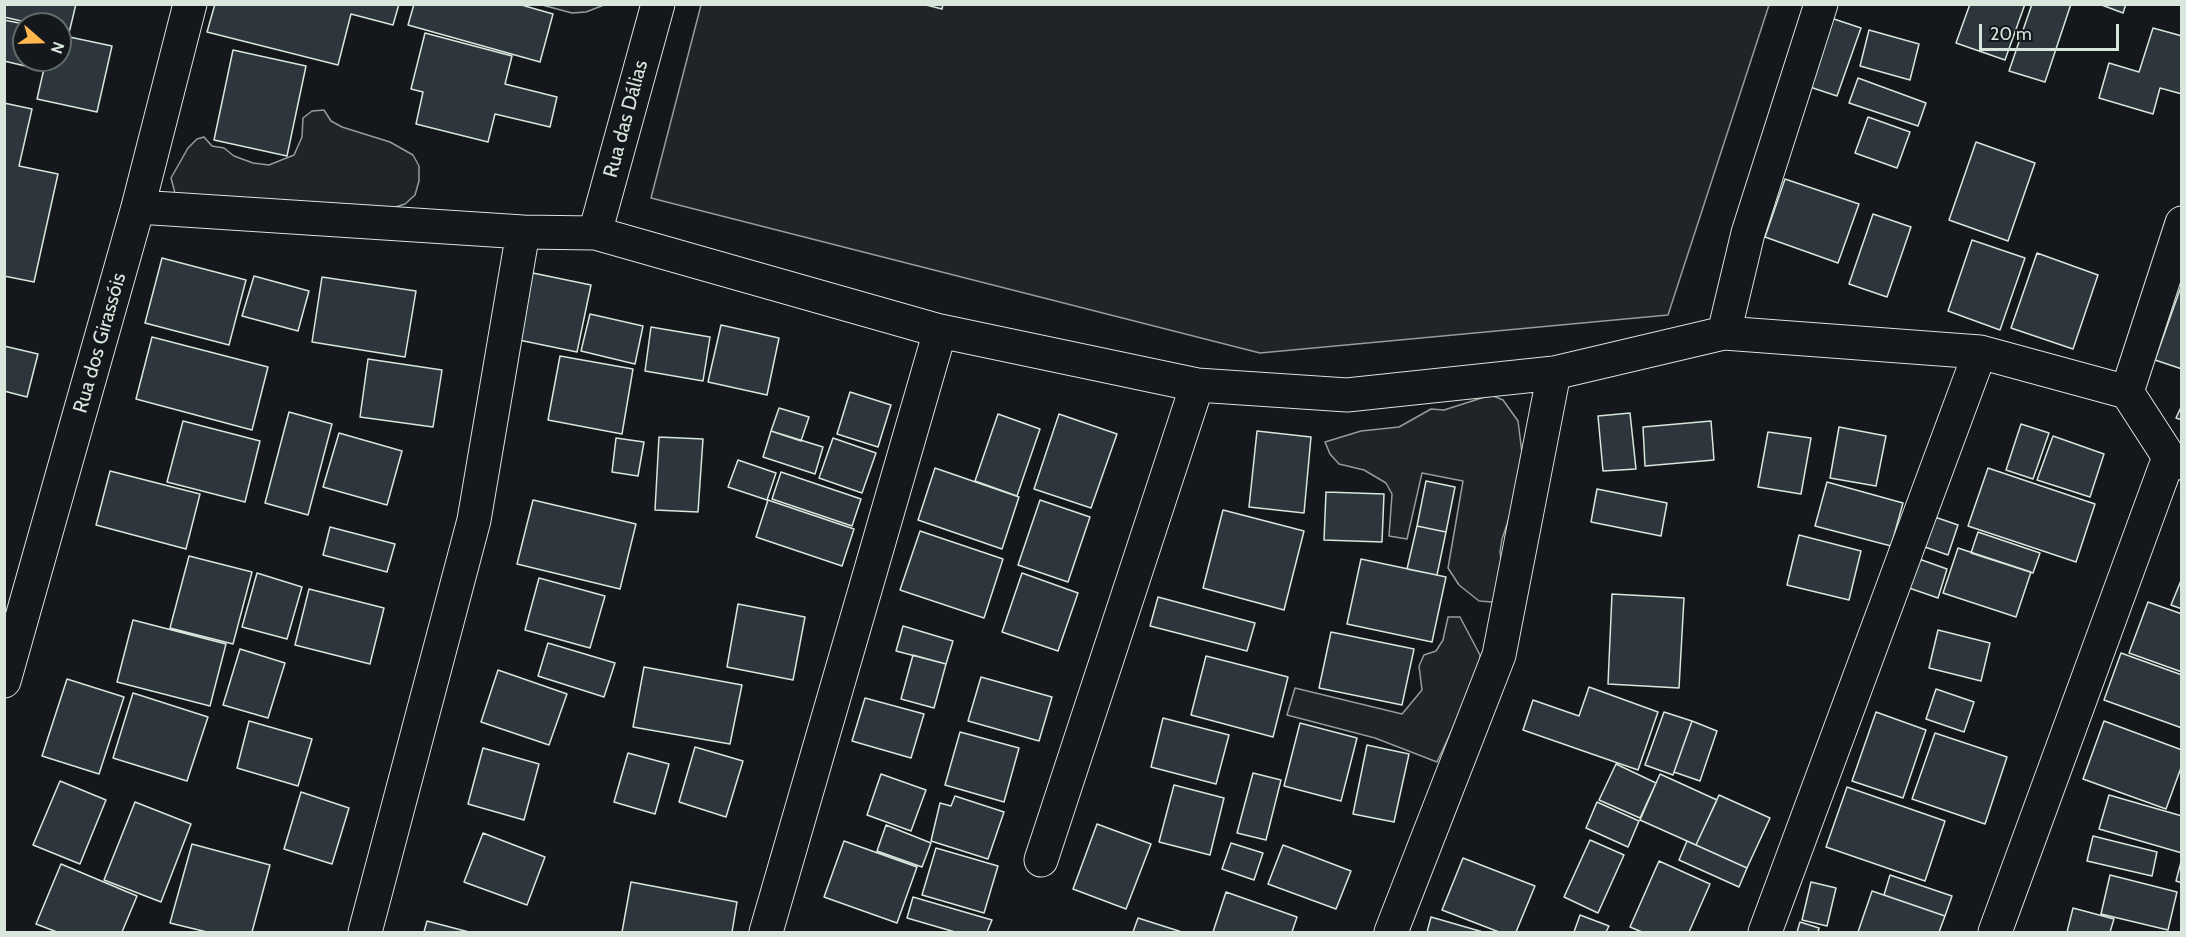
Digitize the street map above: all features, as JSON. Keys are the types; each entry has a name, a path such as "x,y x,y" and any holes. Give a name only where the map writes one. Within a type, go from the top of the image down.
{"street":[{"name":"Rua dos Girassóis","path":"4,681 138,207 190,4"},
{"name":"Rua das Dálias","path":"595,233 658,4"},
{"path":"1724,333 1748,233 1821,4"},
{"path":"138,207 523,232 595,233 940,331 1197,385 1347,395 1554,374 1724,333 1980,352 2127,392 2175,460 1995,933"},
{"path":"2127,392 2181,223"},
{"path":"365,933 474,520 523,232"},
{"path":"766,933 940,331"},
{"path":"1765,933 1980,352"},
{"path":"1392,933 1499,655 1554,374"},
{"path":"1041,860 1197,385"}],"shaded area":[{"path":"542,5 604,5 586,12 572,13"},
{"path":"701,5 1769,5 1668,315 1260,353 651,198"},
{"path":"324,110 331,121 342,127 390,142 413,155 419,166 419,181 415,195 405,204 380,212 176,197 171,178 188,148 197,139 204,137 212,146 224,148 234,156 253,163 269,165 294,155 302,137 303,118 312,111"},
{"path":"1491,395 1503,400 1518,421 1523,461 1520,486 1502,539 1500,552 1504,578 1500,591 1492,602 1479,601 1459,585 1448,568 1463,481 1422,473 1407,539 1389,536 1392,494 1386,483 1364,470 1339,464 1330,454 1325,442 1361,431 1399,427 1431,409 1444,410"},
{"path":"1448,617 1460,617 1480,655 1480,670 1437,762 1375,738 1287,715 1295,688 1402,714 1422,690 1419,666 1424,655 1436,651 1443,640"}],"building":[{"path":"4,4 76,4 72,21 72,12 12,12 12,19 4,17"},
{"path":"215,4 399,4 393,25 351,14 338,65 207,32"},
{"path":"414,4 518,4 553,14 540,62 408,25"},
{"path":"922,4 943,4 942,9"},
{"path":"1970,4 2025,4 2005,60 1956,43"},
{"path":"2032,4 2071,4 2045,82 2009,71"},
{"path":"2099,4 2126,4 2123,13"},
{"path":"1831,18 1861,28 1837,96 1807,86"},
{"path":"4,20 12,22 12,63 4,61"},
{"path":"2153,28 2182,36 2182,94 2160,88 2153,114 2099,98 2109,63 2139,72"},
{"path":"1869,30 1919,44 1910,80 1860,66"},
{"path":"425,33 512,56 505,84 557,97 550,127 495,114 488,142 416,124 423,92 411,89"},
{"path":"72,38 112,46 97,112 37,99 43,72 72,72"},
{"path":"233,50 306,66 287,156 214,140"},
{"path":"1858,78 1926,103 1918,126 1849,103"},
{"path":"4,103 32,109 19,166 58,174 34,282 4,276"},
{"path":"1868,117 1910,132 1897,168 1855,153"},
{"path":"1976,142 2035,163 2008,241 1949,220"},
{"path":"1785,179 1859,204 1838,263 1765,237"},
{"path":"1873,214 1911,227 1887,297 1849,284"},
{"path":"1972,240 2025,258 2000,330 1948,311"},
{"path":"2037,253 2098,275 2073,349 2011,328"},
{"path":"162,258 246,280 229,345 145,323"},
{"path":"528,272 591,285 577,352 514,339"},
{"path":"254,276 309,291 298,331 242,316"},
{"path":"322,277 416,291 405,357 312,342"},
{"path":"2182,284 2182,369 2155,360"},
{"path":"590,314 643,326 635,364 581,351"},
{"path":"721,325 779,338 767,395 708,382"},
{"path":"651,327 710,337 703,381 645,371"},
{"path":"152,337 268,367 252,430 136,399"},
{"path":"4,346 38,354 27,397 4,391"},
{"path":"560,356 633,369 622,434 548,420"},
{"path":"368,359 442,370 433,427 360,417"},
{"path":"850,392 891,405 878,447 837,434"},
{"path":"2182,405 2182,420 2176,418"},
{"path":"779,408 809,417 801,441 771,431"},
{"path":"289,412 332,424 308,515 265,503"},
{"path":"1630,413 1636,469 1603,471 1598,416"},
{"path":"998,414 1040,429 1017,496 975,481"},
{"path":"1059,414 1117,434 1091,508 1034,489"},
{"path":"183,421 260,441 245,502 167,482"},
{"path":"1711,421 1714,460 1645,466 1643,427"},
{"path":"2021,424 2049,433 2033,479 2006,470"},
{"path":"1839,427 1886,436 1876,486 1830,478"},
{"path":"771,431 823,447 815,474 763,457"},
{"path":"1257,431 1311,437 1304,513 1249,507"},
{"path":"1768,432 1811,438 1801,494 1758,487"},
{"path":"339,433 402,451 387,505 323,487"},
{"path":"2053,436 2104,454 2090,497 2037,480"},
{"path":"659,437 703,439 698,512 655,510"},
{"path":"616,438 644,442 638,476 612,472"},
{"path":"833,438 876,453 862,493 819,478"},
{"path":"738,460 776,473 767,500 728,487"},
{"path":"935,468 1019,497 1002,549 918,520"},
{"path":"1988,468 2095,504 2076,562 1968,526"},
{"path":"110,471 200,494 186,549 96,525"},
{"path":"781,472 861,499 852,526 772,499"},
{"path":"1426,481 1455,487 1446,532 1417,526"},
{"path":"1827,482 1903,503 1891,546 1815,526"},
{"path":"1597,489 1667,503 1661,536 1591,522"},
{"path":"1326,492 1384,494 1382,542 1324,540"},
{"path":"533,500 636,524 620,589 517,564"},
{"path":"768,500 854,529 842,566 756,537"},
{"path":"1040,500 1090,517 1068,582 1018,565"},
{"path":"1223,510 1304,531 1284,610 1203,588"},
{"path":"1932,516 1958,525 1948,555 1922,546"},
{"path":"1417,526 1446,532 1437,575 1407,569"},
{"path":"330,527 395,544 387,572 323,555"},
{"path":"920,531 1003,559 984,618 900,590"},
{"path":"1978,532 2040,553 2033,573 1971,553"},
{"path":"1799,535 1861,551 1849,600 1787,585"},
{"path":"1958,548 2031,572 2016,617 1943,593"},
{"path":"189,556 252,572 233,644 170,628"},
{"path":"1361,559 1446,577 1432,642 1347,624"},
{"path":"1919,559 1947,569 1938,598 1909,588"},
{"path":"257,573 302,587 287,639 242,627"},
{"path":"1022,573 1078,593 1058,651 1002,632"},
{"path":"539,578 605,596 590,648 525,630"},
{"path":"2182,578 2182,609 2171,605"},
{"path":"309,589 384,608 370,664 295,645"},
{"path":"1612,594 1684,598 1679,688 1608,684"},
{"path":"1158,597 1255,623 1247,651 1150,626"},
{"path":"2148,602 2182,614 2182,672 2129,653"},
{"path":"738,604 805,617 793,680 727,667"},
{"path":"133,620 226,644 210,706 117,682"},
{"path":"903,626 953,641 946,664 896,651"},
{"path":"1938,630 1990,643 1981,681 1929,668"},
{"path":"1331,632 1414,649 1402,705 1319,688"},
{"path":"548,643 615,663 604,697 538,676"},
{"path":"240,649 285,663 268,718 223,705"},
{"path":"2121,653 2182,675 2182,728 2104,700"},
{"path":"913,655 946,664 934,708 901,699"},
{"path":"1206,656 1288,677 1273,737 1191,715"},
{"path":"644,667 742,685 730,744 633,727"},
{"path":"498,670 567,694 549,745 481,722"},
{"path":"981,677 1052,697 1039,741 968,721"},
{"path":"67,679 124,697 99,774 42,756"},
{"path":"1589,687 1658,712 1638,770 1523,730 1533,700 1579,716"},
{"path":"1936,689 1974,702 1964,732 1926,719"},
{"path":"133,693 208,717 187,781 113,758"},
{"path":"865,698 924,714 911,758 852,741"},
{"path":"1664,712 1692,721 1673,775 1645,765"},
{"path":"1876,712 1926,730 1903,798 1852,781"},
{"path":"1163,718 1229,735 1216,784 1151,767"},
{"path":"249,721 312,739 298,786 237,768"},
{"path":"1692,721 1717,731 1700,781 1674,772"},
{"path":"2104,721 2182,750 2182,765 2166,809 2083,779"},
{"path":"1300,723 1357,738 1341,801 1284,786"},
{"path":"960,732 1019,748 1004,802 945,785"},
{"path":"1935,733 2007,757 1985,824 1912,799"},
{"path":"1367,745 1409,754 1394,822 1353,814"},
{"path":"695,747 743,761 726,817 679,802"},
{"path":"483,748 539,764 524,820 468,804"},
{"path":"628,753 669,764 655,814 614,802"},
{"path":"1616,764 1656,783 1640,818 1599,800"},
{"path":"1253,773 1281,780 1266,840 1237,833"},
{"path":"881,774 926,790 911,831 867,815"},
{"path":"1660,774 1717,800 1696,845 1640,820"},
{"path":"60,781 106,800 80,864 33,845"},
{"path":"1174,785 1224,798 1210,855 1159,842"},
{"path":"1847,787 1945,821 1925,881 1826,847"},
{"path":"301,792 349,808 332,864 284,849"},
{"path":"1719,795 1770,818 1747,868 1696,845"},
{"path":"2109,795 2182,816 2182,853 2099,829"},
{"path":"955,796 1004,812 988,859 931,841 940,803 951,806"},
{"path":"135,802 191,824 161,902 104,880"},
{"path":"1597,802 1639,821 1628,847 1586,828"},
{"path":"1097,824 1151,844 1126,909 1073,889"},
{"path":"886,825 931,843 922,867 877,851"},
{"path":"483,833 545,857 527,905 464,882"},
{"path":"2093,836 2157,852 2152,876 2087,861"},
{"path":"1590,840 1624,855 1598,913 1564,897"},
{"path":"844,841 917,867 897,923 824,897"},
{"path":"1687,841 1747,868 1739,887 1679,860"},
{"path":"1231,843 1263,853 1254,880 1222,869"},
{"path":"192,844 270,865 252,932 207,932 170,923"},
{"path":"1283,845 1351,871 1336,909 1268,884"},
{"path":"936,848 998,866 984,913 922,895"},
{"path":"1463,858 1535,886 1516,932 1499,932 1442,910"},
{"path":"2182,858 2182,883 2176,881"},
{"path":"1659,861 1710,884 1689,932 1642,932 1630,927"},
{"path":"61,864 137,896 122,932 57,932 36,924"},
{"path":"1890,875 1952,896 1945,916 1884,895"},
{"path":"2110,875 2177,892 2168,930 2101,914"},
{"path":"631,882 737,902 732,932 622,932"},
{"path":"1811,882 1836,888 1827,926 1802,920"},
{"path":"1872,891 1945,916 1939,932 1858,932"},
{"path":"1226,892 1297,917 1292,932 1213,932"},
{"path":"913,897 992,920 987,932 955,932 907,918"},
{"path":"2073,908 2114,919 2110,932 2067,932"},
{"path":"1580,915 1609,926 1606,932 1574,932"},
{"path":"1431,917 1483,932 1427,932"},
{"path":"1138,918 1182,932 1133,932"},
{"path":"427,921 469,932 424,932"},
{"path":"1800,922 1819,928 1818,932 1797,932"}]}
